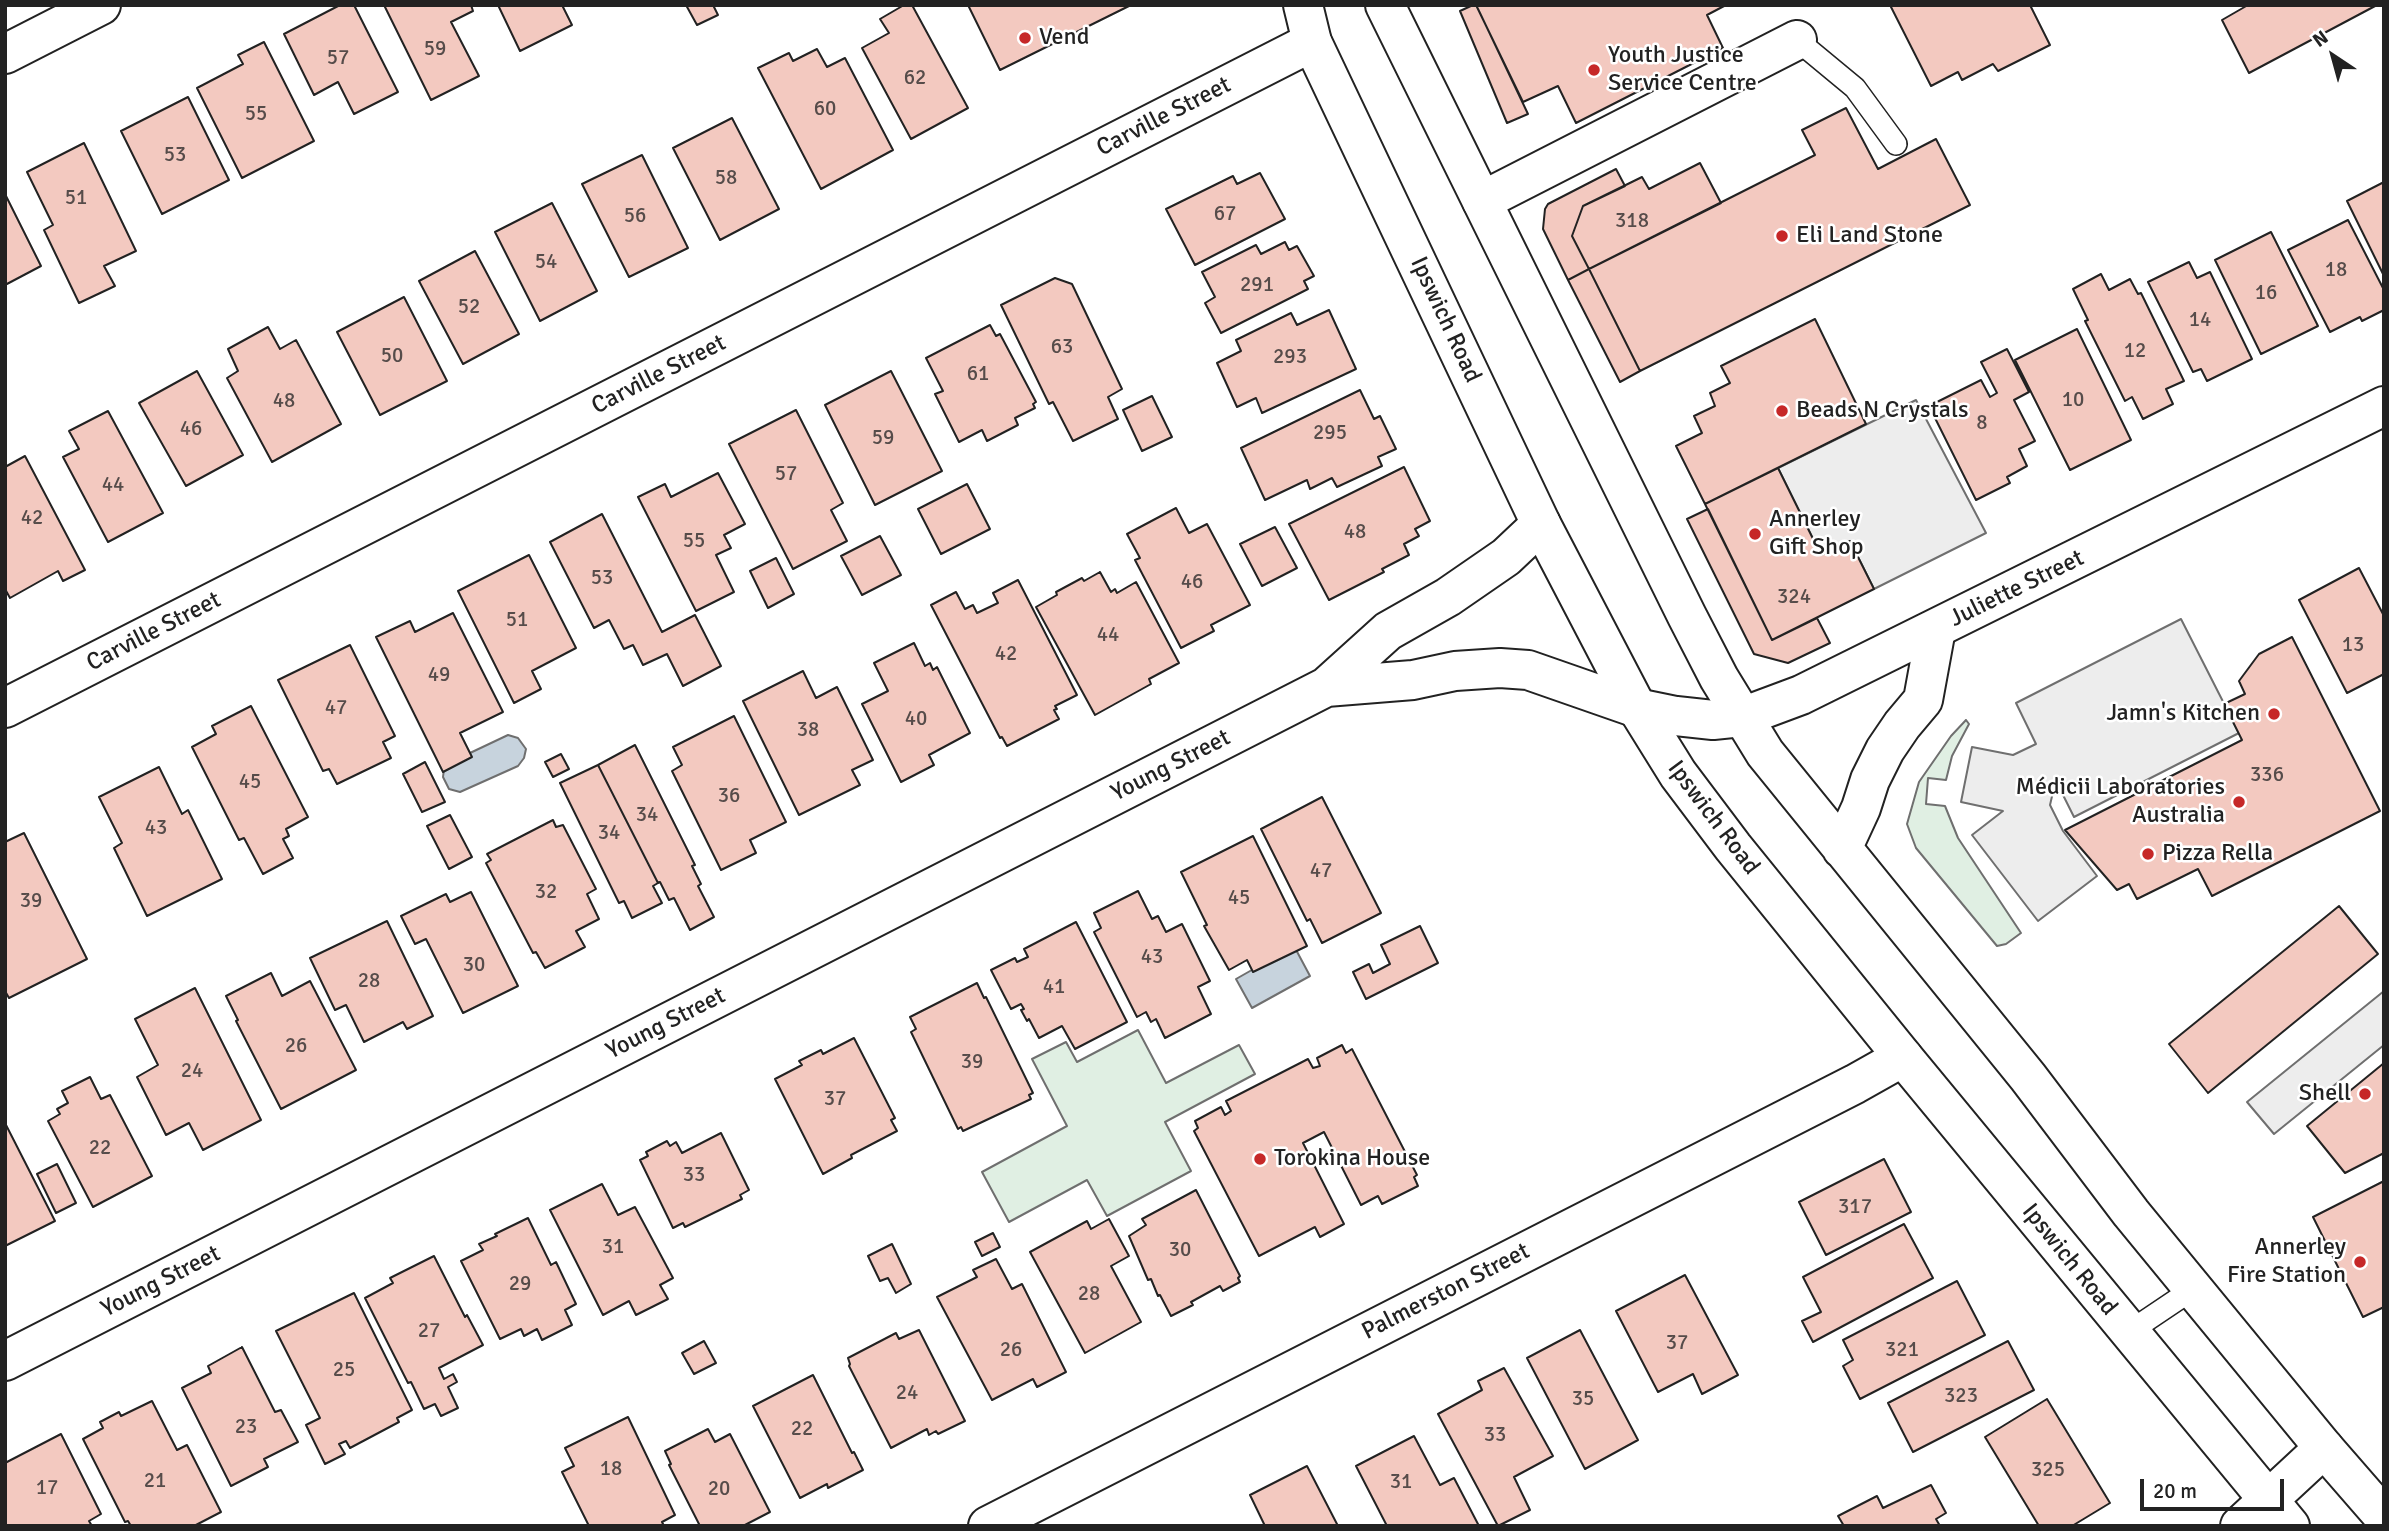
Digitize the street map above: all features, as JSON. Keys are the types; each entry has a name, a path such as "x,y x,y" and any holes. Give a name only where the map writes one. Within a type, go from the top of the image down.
{"main road":[{"path":"5,54 100,5"},
{"name":"Ipswich Road","path":"1303,5 1312,42 1541,524 1637,708 1678,774 1732,847 2279,1513"},
{"path":"1385,5 1687,616 1742,717 1771,762 2028,1077 2131,1213 2384,1517"},
{"path":"1482,201 1797,40"},
{"name":"Carville Street","path":"5,708 1312,42"},
{"name":"Juliette Street","path":"1637,708 1713,720 1742,717 1801,695 2384,407"},
{"name":"Young Street","path":"5,1361 1326,687 1388,631 1448,597 1506,557 1541,524"},
{"path":"1842,849 1885,750 1923,701 1936,629"},
{"name":"Young Street","path":"1326,687 1413,680 1455,671 1519,669 1569,683 1637,708"},
{"name":"Palmerston Street","path":"988,1526 1855,1084 1903,1057"},
{"path":"2240,1526 2279,1513 2324,1448"}],"lane":[{"path":"1797,40 1855,88 1896,144"},
{"path":"2129,1332 2193,1289"}],"green space":[{"path":"1966,720 1969,724 1952,756 1946,780 1928,778 1926,804 1945,806 1958,838 2021,933 2006,944 1997,946 1916,848 1907,824 1919,782 1951,736"},
{"path":"1138,1030 1166,1083 1239,1045 1255,1074 1165,1122 1191,1171 1107,1216 1087,1180 1009,1222 982,1172 1067,1126 1032,1059 1066,1042 1077,1062"}],"shaded area":[{"path":"1916,400 1986,533 1874,589 1850,541 1821,555 1778,468"},
{"path":"2181,619 2239,733 2074,817 2060,789 2053,792 2050,805 2063,831 2097,876 2038,921 1972,835 2003,811 1961,802 1972,747 2013,755 2036,744 2016,703"},
{"path":"508,735 518,738 526,749 518,766 460,792 449,789 443,777 444,769 451,762"},
{"path":"1294,946 1310,976 1252,1008 1236,979"},
{"path":"2384,991 2384,1045 2274,1134 2247,1102"}],"building":[{"path":"340,5 354,5 398,92 354,114 338,82 314,95 284,34"},
{"path":"384,5 471,5 473,11 451,22 479,76 431,100"},
{"path":"498,5 562,5 572,25 520,51"},
{"path":"686,5 713,5 718,15 697,25"},
{"path":"904,5 912,5 968,108 911,139 862,48 889,33 880,19"},
{"name":"Vend","path":"968,5 1131,5 1000,70"},
{"path":"1476,5 1528,114 1507,123 1460,11"},
{"name":"Youth Justice Service Centre","path":"1476,5 1726,5 1707,15 1723,48 1576,123 1558,86 1523,102"},
{"path":"1890,5 2030,5 2050,45 1998,71 1993,64 1962,80 1958,72 1931,86"},
{"path":"2248,5 2377,5 2249,73 2222,20"},
{"path":"264,42 314,141 242,178 197,88 243,64 238,55"},
{"path":"817,49 827,67 845,58 893,150 821,189 758,68 789,53 793,61"},
{"path":"188,97 229,180 162,214 121,131"},
{"name":"Eli Land Stone","path":"1846,108 1878,169 1936,139 1970,205 1640,371 1589,269 1815,155 1802,130"},
{"path":"732,118 779,209 720,240 673,148"},
{"path":"84,143 136,251 104,266 115,286 79,303 44,230 53,225 27,172"},
{"path":"642,155 688,248 629,277 582,184"},
{"path":"1700,163 1721,203 1589,269 1572,236 1583,206 1642,177 1649,189"},
{"path":"1616,169 1625,186 1583,206 1572,236 1589,269 1568,280 1543,229 1545,209 1548,204"},
{"path":"1260,173 1285,219 1195,265 1166,209 1233,176 1237,184"},
{"path":"2384,182 2384,276 2347,201"},
{"path":"5,194 41,266 5,285"},
{"path":"552,203 597,291 540,321 495,232"},
{"path":"2348,220 2384,290 2384,310 2362,321 2360,317 2330,332 2288,250"},
{"path":"2271,232 2318,326 2261,354 2215,260"},
{"path":"1285,242 1289,250 1297,246 1314,276 1304,281 1308,289 1221,333 1205,303 1215,297 1202,272 1256,245 1261,254"},
{"path":"475,251 519,334 463,364 419,281"},
{"path":"2189,262 2197,278 2210,272 2252,359 2207,381 2201,369 2193,372 2148,282"},
{"path":"1589,269 1640,371 1620,382 1568,280"},
{"path":"2101,274 2109,290 2130,279 2138,294 2141,293 2184,381 2166,389 2173,404 2143,419 2132,397 2125,401 2085,321 2088,320 2073,289"},
{"path":"1055,278 1072,284 1122,389 1108,397 1118,419 1073,441 1053,402 1049,404 1001,305"},
{"path":"404,297 447,381 380,415 337,332"},
{"path":"1329,310 1356,369 1262,413 1256,398 1237,407 1217,363 1241,351 1236,340 1291,313 1297,325"},
{"name":"Beads N Crystals","path":"1815,319 1866,424 1705,504 1676,446 1702,433 1694,416 1715,406 1710,393 1730,383 1721,366"},
{"path":"990,325 996,336 1000,334 1036,402 1033,404 1035,408 1015,418 1018,425 987,441 982,430 959,442 935,394 943,391 926,358"},
{"path":"268,327 280,349 296,340 341,424 272,462 227,378 238,371 228,349"},
{"path":"2077,329 2131,440 2070,470 2015,360"},
{"path":"2007,349 2029,392 2014,400 2035,441 2019,449 2027,466 2007,477 2010,483 1976,500 1929,406 1981,380 1990,397 1997,393 1981,362"},
{"path":"197,371 243,455 186,486 139,403"},
{"path":"891,371 942,471 875,505 825,405"},
{"path":"1360,390 1374,419 1380,416 1396,449 1378,457 1382,466 1337,487 1332,478 1310,489 1307,480 1265,500 1241,448"},
{"path":"1152,396 1172,437 1142,451 1123,410"},
{"path":"796,410 843,503 831,510 847,541 793,569 729,444"},
{"path":"108,411 163,513 108,542 63,457 79,449 69,431"},
{"path":"25,456 85,570 63,581 58,571 10,598 5,589 5,467"},
{"path":"1404,467 1430,521 1415,529 1419,536 1404,544 1409,555 1382,569 1384,572 1329,600 1289,524"},
{"path":"1778,468 1821,555 1850,541 1874,589 1772,640 1705,504"},
{"path":"718,473 745,524 724,535 731,548 716,555 734,592 696,611 638,497 665,484 671,497"},
{"path":"967,484 990,529 941,554 918,509"},
{"path":"1176,508 1189,533 1207,524 1250,605 1211,625 1214,631 1181,648 1135,560 1140,558 1127,534"},
{"path":"1708,509 1772,640 1817,618 1830,643 1788,663 1754,654 1687,519"},
{"path":"602,514 662,632 695,615 721,666 683,686 667,654 643,665 633,645 624,649 609,620 594,628 550,542"},
{"path":"1275,527 1297,568 1262,586 1240,544"},
{"path":"880,536 901,575 862,595 841,556"},
{"path":"529,555 576,648 532,671 541,689 514,703 458,591"},
{"path":"776,558 794,594 768,608 750,571"},
{"path":"2359,568 2384,616 2384,674 2347,693 2299,600"},
{"path":"1100,572 1111,592 1115,589 1117,593 1136,582 1179,663 1149,679 1151,684 1095,715 1036,607 1057,595 1056,592"},
{"path":"1018,580 1077,695 1055,706 1057,709 1054,710 1059,719 1007,746 1002,737 1000,738 931,605 956,592 965,609 973,605 977,613 998,603 993,593"},
{"path":"453,613 503,712 460,733 472,757 443,772 376,637 410,621 415,632"},
{"path":"2292,637 2380,811 2212,896 2198,869 2137,899 2129,884 2117,890 2065,830 2242,740 2224,704 2245,694 2239,681 2259,654"},
{"path":"914,643 925,666 930,663 933,670 937,667 970,733 929,755 934,765 901,782 862,704 888,691 874,663"},
{"path":"350,645 395,736 383,742 391,758 337,784 329,769 323,771 278,680"},
{"path":"803,671 816,698 837,687 873,760 852,770 860,785 799,815 743,701"},
{"path":"251,706 308,817 286,829 289,836 283,839 293,858 263,874 244,838 239,840 192,747 216,734 212,726"},
{"path":"734,716 786,822 750,840 756,853 721,870 672,771 682,765 673,747"},
{"path":"635,745 695,865 692,866 701,884 698,886 714,917 690,930 674,898 669,900 660,882 658,883 598,765"},
{"path":"561,754 569,769 553,777 545,762"},
{"path":"425,762 445,802 422,812 403,774"},
{"path":"598,765 658,883 653,886 662,903 632,918 624,901 619,903 560,783"},
{"path":"159,767 182,814 188,810 222,879 147,916 114,848 122,843 99,797"},
{"path":"1322,797 1381,913 1322,943 1310,919 1307,921 1261,829"},
{"path":"450,815 472,857 449,869 427,826"},
{"path":"553,820 556,827 563,825 596,889 587,894 599,919 576,931 585,947 545,968 536,952 533,953 486,863 491,860 487,854"},
{"path":"24,833 87,959 9,998 5,991 5,842"},
{"path":"1253,836 1307,946 1253,972 1247,960 1229,970 1204,926 1207,925 1181,872"},
{"path":"1138,891 1152,919 1158,916 1166,932 1182,924 1210,981 1198,987 1211,1014 1165,1038 1156,1019 1151,1022 1146,1012 1137,1017 1094,932 1101,928 1094,913"},
{"path":"471,892 518,986 463,1013 426,939 415,944 401,916 446,894 450,902"},
{"path":"2339,906 2378,954 2208,1093 2169,1044"},
{"path":"387,921 433,1016 407,1029 403,1022 364,1042 346,1005 335,1010 310,958"},
{"path":"1076,922 1127,1022 1075,1049 1062,1026 1039,1038 1021,1010 1024,1009 1021,1004 1011,1009 991,970 1015,958 1017,962 1028,957 1024,949"},
{"path":"1420,926 1438,963 1366,999 1353,972 1369,964 1373,973 1390,964 1381,945"},
{"path":"271,973 282,996 310,981 356,1070 281,1109 226,996"},
{"path":"977,983 1033,1093 1029,1095 1031,1099 963,1131 961,1127 958,1129 911,1032 916,1029 910,1017"},
{"path":"195,988 261,1120 203,1150 189,1123 166,1135 137,1077 158,1065 135,1019"},
{"path":"854,1038 895,1118 891,1120 897,1131 851,1155 852,1158 823,1174 775,1079 802,1065 799,1061 821,1050 823,1054"},
{"name":"Torokina House","path":"1342,1045 1346,1053 1352,1049 1417,1175 1414,1177 1418,1186 1382,1204 1378,1196 1361,1205 1324,1132 1303,1143 1344,1224 1320,1237 1315,1227 1259,1256 1194,1131 1198,1128 1195,1121 1221,1107 1225,1115 1231,1111 1226,1101 1308,1059 1313,1068 1320,1066 1317,1058"},
{"name":"Shell","path":"2384,1063 2384,1153 2345,1173 2307,1126"},
{"path":"90,1077 101,1099 110,1095 152,1176 93,1207 48,1121 60,1114 57,1109 68,1103 62,1091"},
{"path":"5,1123 55,1221 5,1246"},
{"path":"721,1133 749,1190 740,1195 742,1199 685,1227 683,1223 673,1228 640,1160 648,1156 646,1152 667,1141 670,1146 676,1142 682,1153"},
{"path":"1884,1159 1911,1212 1826,1255 1799,1202"},
{"path":"57,1164 76,1203 56,1213 37,1174"},
{"name":"Annerley Fire Station","path":"2384,1181 2384,1307 2363,1317 2313,1217"},
{"path":"602,1184 618,1215 635,1207 673,1278 660,1285 668,1299 636,1315 629,1301 603,1315 550,1210"},
{"path":"1196,1190 1240,1276 1240,1282 1223,1291 1220,1286 1191,1302 1193,1305 1171,1316 1151,1279 1148,1280 1129,1236 1146,1225 1142,1219"},
{"path":"528,1218 551,1265 556,1262 576,1304 565,1310 572,1325 542,1340 537,1329 524,1336 521,1329 500,1339 461,1261 483,1250 479,1244"},
{"path":"1109,1219 1129,1256 1111,1266 1141,1322 1085,1353 1030,1252 1087,1221 1091,1229"},
{"path":"1904,1224 1933,1278 1813,1342 1802,1321 1821,1312 1803,1277"},
{"path":"993,1233 1000,1247 982,1256 975,1242"},
{"path":"892,1244 911,1284 896,1293 888,1278 880,1281 868,1256"},
{"path":"434,1256 465,1317 467,1315 483,1345 439,1368 444,1379 453,1374 457,1382 448,1387 458,1408 441,1416 435,1404 424,1409 365,1298 393,1283 390,1278"},
{"path":"996,1259 1012,1289 1022,1284 1066,1372 1037,1387 1033,1379 992,1400 937,1297 977,1277 973,1270"},
{"path":"1685,1275 1738,1375 1702,1394 1693,1374 1658,1392 1616,1311"},
{"path":"1957,1281 1985,1335 1860,1399 1843,1366 1853,1360 1843,1340"},
{"path":"354,1293 412,1410 397,1418 399,1422 350,1448 346,1441 339,1444 345,1454 325,1464 306,1425 320,1418 276,1331"},
{"path":"919,1330 965,1421 938,1434 936,1431 929,1435 927,1429 891,1448 849,1366 848,1358 896,1333 899,1339"},
{"path":"1580,1330 1638,1440 1585,1469 1527,1358"},
{"path":"704,1341 716,1363 694,1374 682,1353"},
{"path":"2008,1341 2034,1390 1913,1452 1888,1403"},
{"path":"242,1347 275,1412 281,1410 298,1442 264,1459 268,1467 231,1486 182,1388 211,1373 208,1366"},
{"path":"1504,1368 1553,1456 1514,1477 1530,1510 1498,1526 1438,1414 1482,1390 1478,1381"},
{"path":"813,1375 863,1470 828,1488 827,1484 800,1498 753,1406"},
{"path":"2047,1399 2110,1503 2072,1526 2039,1526 1985,1437"},
{"path":"152,1401 177,1450 187,1445 221,1512 194,1526 131,1526 128,1521 125,1522 83,1439 103,1428 100,1422 119,1412 121,1416"},
{"path":"628,1417 675,1515 662,1522 664,1526 589,1526 562,1472 574,1466 565,1448"},
{"path":"708,1429 715,1442 730,1434 770,1512 743,1526 700,1526 669,1465 671,1464 665,1451"},
{"path":"61,1434 101,1514 89,1521 92,1526 5,1526 5,1463"},
{"path":"1414,1436 1440,1485 1454,1478 1479,1526 1387,1526 1356,1466"},
{"path":"1307,1466 1338,1526 1265,1526 1250,1495"},
{"path":"1931,1485 1946,1513 1936,1519 1940,1526 1844,1526 1838,1516 1877,1496 1883,1508"}],"place":[{"name":"Vend","path":"1025,38"},
{"name":"Youth Justice Service Centre","path":"1594,70"},
{"name":"Eli Land Stone","path":"1782,236"},
{"name":"Beads N Crystals","path":"1782,411"},
{"name":"Annerley Gift Shop","path":"1755,534"},
{"name":"Jamn's Kitchen","path":"2274,714"},
{"name":"Médicii Laboratories Australia","path":"2239,802"},
{"name":"Pizza Rella","path":"2148,854"},
{"name":"Shell","path":"2365,1094"},
{"name":"Torokina House","path":"1260,1159"},
{"name":"Annerley Fire Station","path":"2360,1262"}]}
